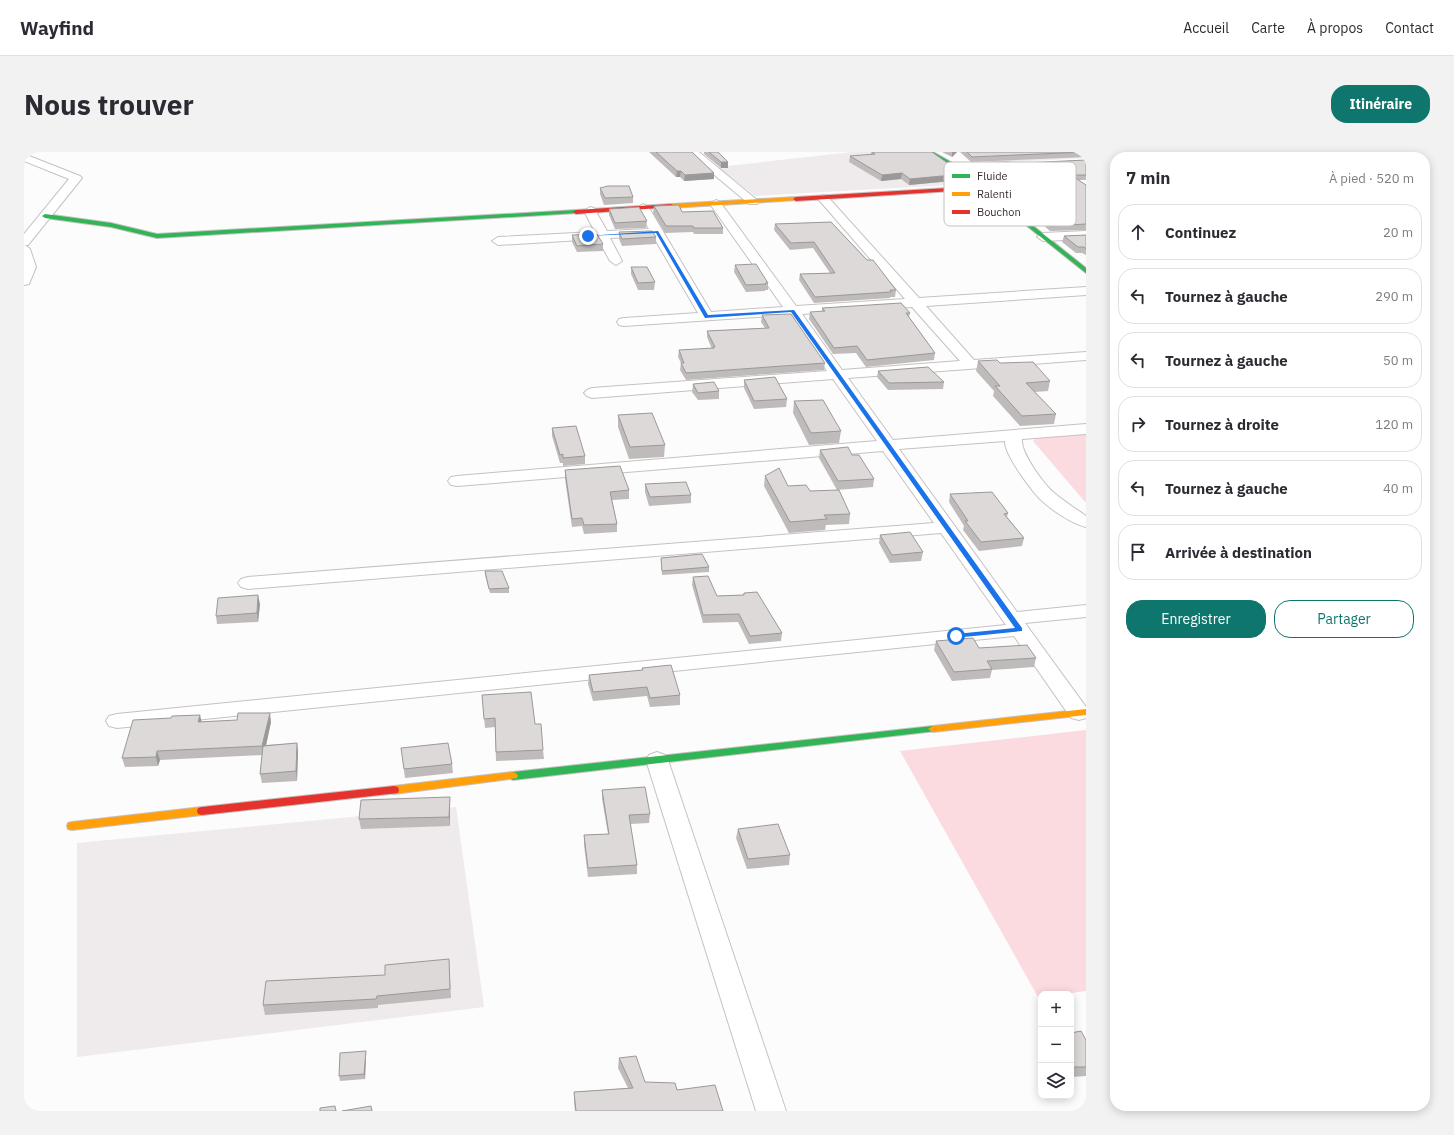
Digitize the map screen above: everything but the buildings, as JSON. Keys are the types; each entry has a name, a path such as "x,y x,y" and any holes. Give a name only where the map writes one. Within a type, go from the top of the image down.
{"street":[{"path":"692,152 753,202"},
{"path":"930,152 947,162"},
{"path":"24,157 76,178 24,242"},
{"path":"45,216 111,225 156,236 944,190"},
{"path":"823,198 971,365"},
{"path":"716,204 1015,624 1082,712"},
{"path":"643,208 707,317"},
{"path":"590,211 616,261"},
{"path":"1029,226 1086,271"},
{"path":"498,241 657,232"},
{"path":"1043,237 1086,235"},
{"path":"24,249 30,267 24,281"},
{"path":"624,322 1086,291"},
{"path":"592,393 1086,356"},
{"path":"457,481 1086,429"},
{"path":"1014,435 1013,444 1018,458 1046,495 1080,520 1086,522"},
{"path":"248,583 947,528"},
{"path":"117,721 1015,624 1086,611"},
{"path":"72,826 1082,712"},
{"path":"657,760 771,1111"}],"shaded area":[{"path":"853,152 916,152 944,170 944,185 755,196 718,167"},
{"path":"973,152 1086,152 1086,158 989,162"},
{"path":"1086,433 1086,503 1033,441 1038,437"},
{"path":"1086,730 1086,991 1074,993 1074,991 1038,991 1038,997 900,751"},
{"path":"456,807 484,1007 77,1057 77,843"}],"traffic: fast":[{"path":"930,152 947,162"},
{"path":"45,216 111,225 157,236 576,212"},
{"path":"1030,226 1086,271"},
{"path":"513,776 933,729"}],"traffic: slow":[{"path":"671,206 796,199"},
{"path":"933,729 1086,712"},
{"path":"394,790 513,776"},
{"path":"72,826 202,811"}],"traffic: jam":[{"path":"796,199 944,190"},
{"path":"576,212 671,206"},
{"path":"202,811 394,790"}],"route":[{"path":"588,236 657,232 707,317 793,311 1019,630 956,636"}]}
